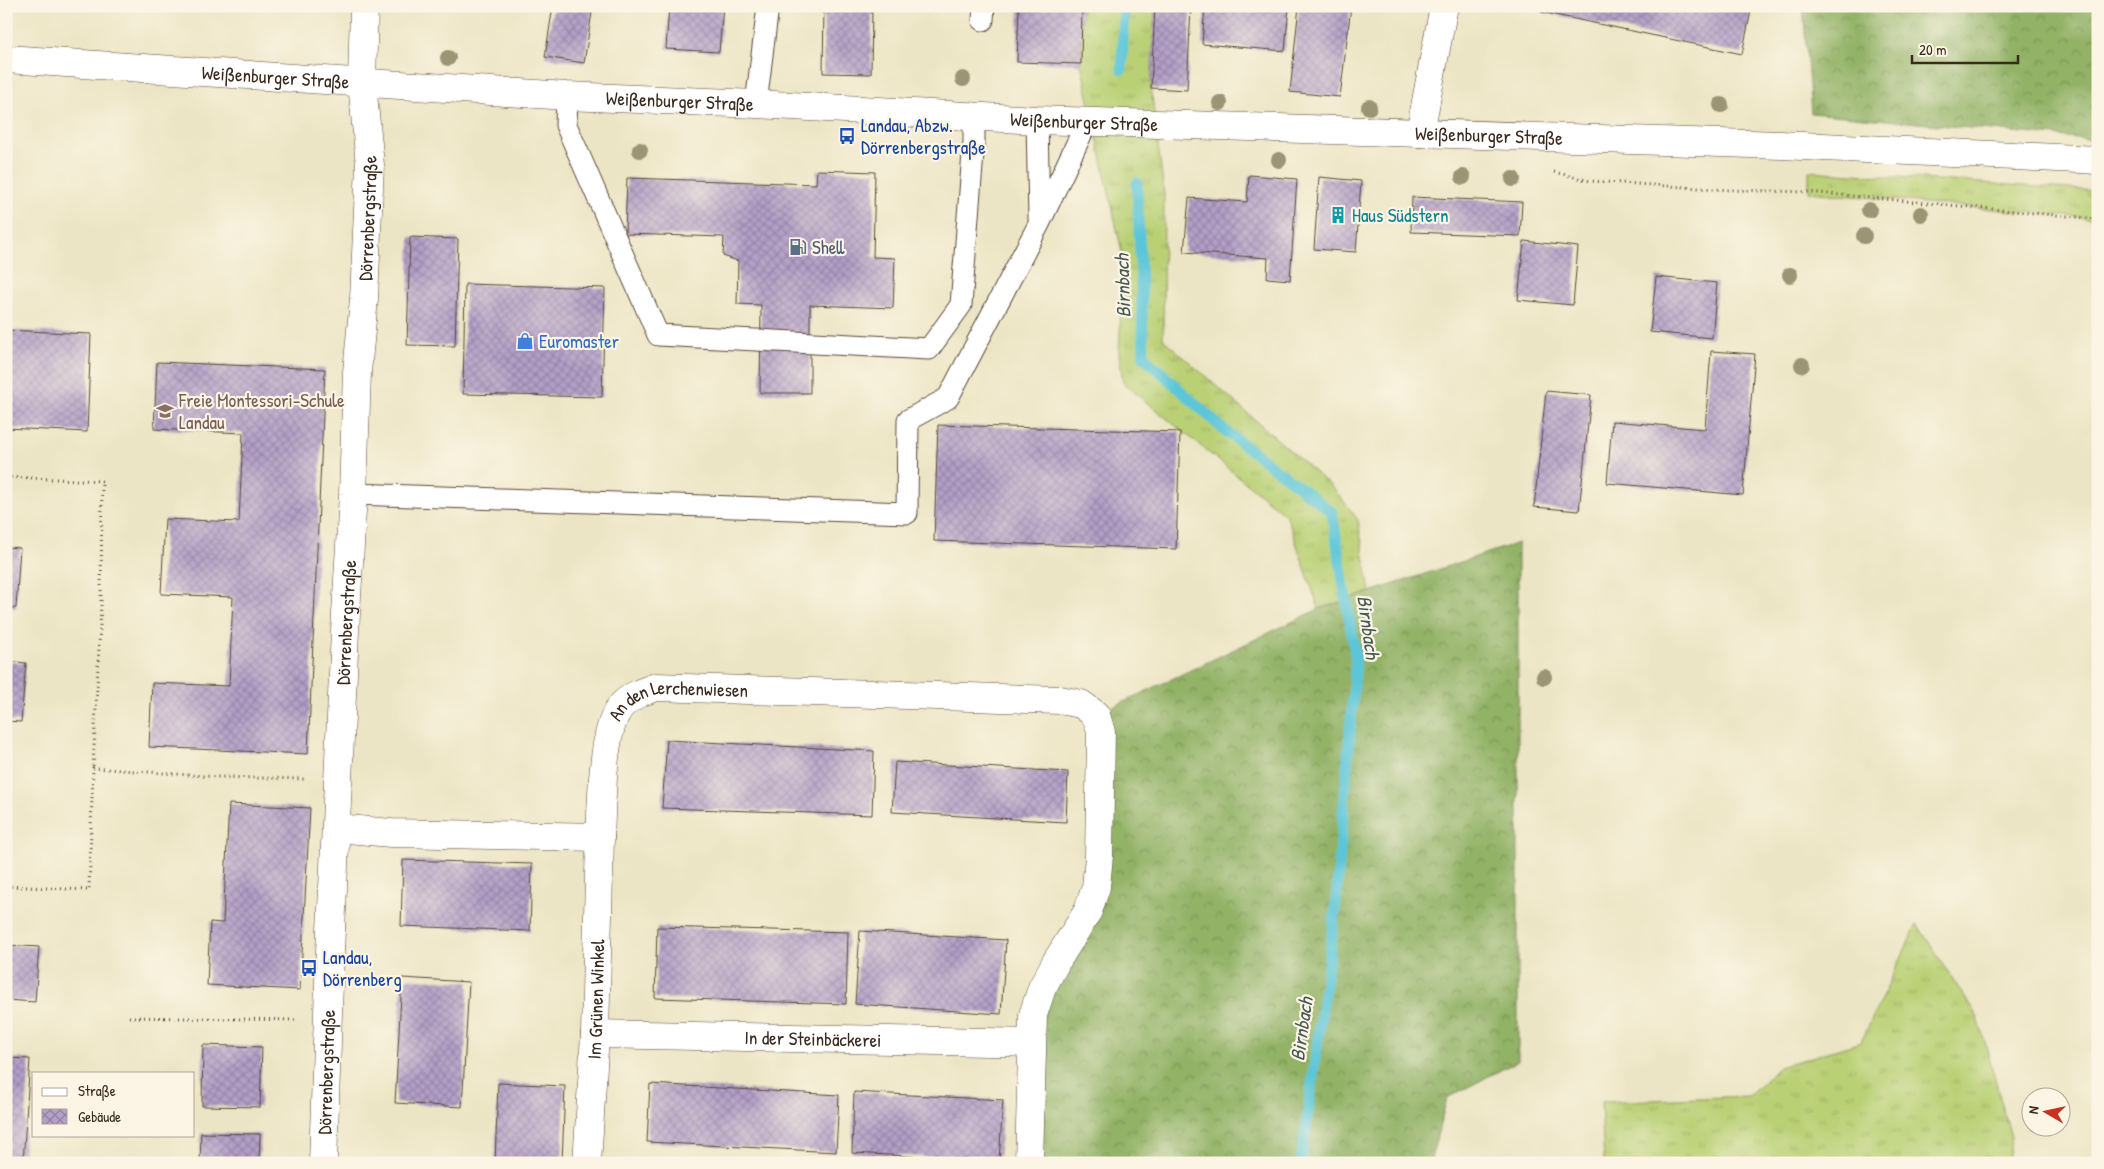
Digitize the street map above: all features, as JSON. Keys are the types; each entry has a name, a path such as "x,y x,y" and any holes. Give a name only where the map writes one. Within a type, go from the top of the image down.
{"street":[{"name":"Dörrenbergstraße","path":"323,1163 327,1021 353,494 357,372 364,299 370,164 362,82 364,6"},
{"path":"1420,133 1444,6"},
{"name":"Weißenburger Straße","path":"6,59 567,96 756,104 1037,120 1781,144 2098,160"},
{"name":"An den Lerchenwiesen","path":"600,837 606,748 611,726 621,706 638,693 656,687 1060,700 1082,704 1096,715 1101,732 1099,856 1096,887 1088,911 1042,988 1033,1015 1031,1043"},
{"path":"337,828 391,833 600,837"},
{"name":"Im Grünen Winkel","path":"588,1163 595,1034 600,837"},
{"name":"In der Steinbäckerei","path":"595,1034 1031,1043"},
{"path":"1029,1163 1031,1043"}],"lane":[{"path":"756,104 768,6"},
{"path":"567,96 566,125 658,335 929,349 961,305 974,116"},
{"path":"1037,120 1039,224"},
{"path":"353,494 907,513 908,420 948,398 1039,224 1087,122"}],"path":[{"path":"1528,136 1548,170 1590,181 1730,190 1809,192 2098,219"},
{"path":"6,477 102,481 101,605 89,890 6,886"},
{"path":"93,768 218,777 338,780"},
{"path":"129,1017 327,1021"}],"green space":[{"path":"1082,6 1155,6 1151,88 1164,193 1163,339 1334,489 1358,520 1370,592 1319,609 1287,516 1123,383 1119,354 1123,257 1081,64"},
{"path":"1803,6 2098,6 2098,140 1811,113"},
{"path":"1809,171 2098,191 2098,219 1809,192"},
{"path":"1518,543 1518,1061 1447,1098 1430,1163 1029,1163 1031,1043 1088,911 1096,715 1319,609"},
{"path":"1917,924 1978,1018 2011,1137 2008,1163 1604,1163 1601,1102 1749,1096 1779,1067 1861,1042"}],"building":[{"path":"553,6 593,6 584,63 545,57"},
{"path":"669,6 723,6 719,52 666,49"},
{"path":"824,6 872,8 871,74 823,73"},
{"path":"1019,6 1082,6 1081,64 1017,62"},
{"path":"1155,6 1191,6 1187,90 1151,88"},
{"path":"1205,6 1289,6 1285,51 1202,44"},
{"path":"1299,6 1351,6 1340,97 1290,92"},
{"path":"1542,6 1752,6 1742,54 1541,12"},
{"name":"Shell","path":"817,170 875,172 873,257 895,258 893,308 810,305 810,393 760,393 761,305 737,304 738,261 723,256 724,237 625,234 627,178 816,184"},
{"path":"1249,175 1297,179 1290,280 1267,278 1268,258 1184,252 1189,198 1247,202"},
{"name":"Haus Südstern","path":"1319,177 1361,181 1356,252 1314,249"},
{"path":"1412,197 1522,202 1520,236 1411,232"},
{"path":"410,237 458,239 455,346 407,345"},
{"path":"1524,241 1578,247 1573,305 1518,300"},
{"path":"1656,277 1717,283 1712,338 1650,332"},
{"path":"465,284 605,288 602,397 463,394"},
{"path":"6,330 91,334 87,432 6,428"},
{"path":"1711,351 1755,354 1743,495 1607,483 1612,421 1705,429"},
{"path":"157,362 325,369 308,754 149,747 152,683 229,686 233,597 161,594 165,519 239,522 243,433 154,429"},
{"path":"1546,391 1591,395 1579,511 1534,507"},
{"path":"938,425 1180,432 1176,549 934,541"},
{"path":"6,547 20,548 16,608 6,608"},
{"path":"6,661 26,663 21,722 6,721"},
{"path":"667,740 874,751 872,815 662,808"},
{"path":"895,762 1068,772 1066,822 892,812"},
{"path":"229,804 310,808 300,990 207,985 210,922 223,923"},
{"path":"403,860 532,864 530,931 401,926"},
{"path":"657,927 848,932 846,1004 655,998"},
{"path":"860,931 1006,940 1001,1014 855,1004"},
{"path":"6,945 39,947 35,1002 6,1000"},
{"path":"402,978 469,982 462,1107 395,1103"},
{"path":"203,1045 262,1047 260,1107 202,1106"},
{"path":"6,1058 30,1059 23,1163 6,1163"},
{"path":"498,1083 565,1086 562,1163 495,1163"},
{"path":"650,1084 839,1095 836,1152 647,1142"},
{"path":"854,1092 1003,1100 999,1161 852,1153"},
{"path":"201,1133 260,1134 259,1163 200,1163"}],"waterway":[{"name":"Birnbach","path":"1122,69 1124,6"},
{"name":"Birnbach","path":"1137,183 1144,357 1223,429 1332,512 1356,660 1335,914 1301,1163"}],"place":[{"name":"Landau, Abzw. Dörrenbergstraße","path":"847,136"},
{"name":"Haus Südstern","path":"1338,215"},
{"name":"Shell","path":"798,247"},
{"name":"Euromaster","path":"525,341"},
{"name":"Freie Montessori-Schule Landau","path":"165,411"},
{"name":"Landau, Dörrenberg","path":"309,968"}]}
